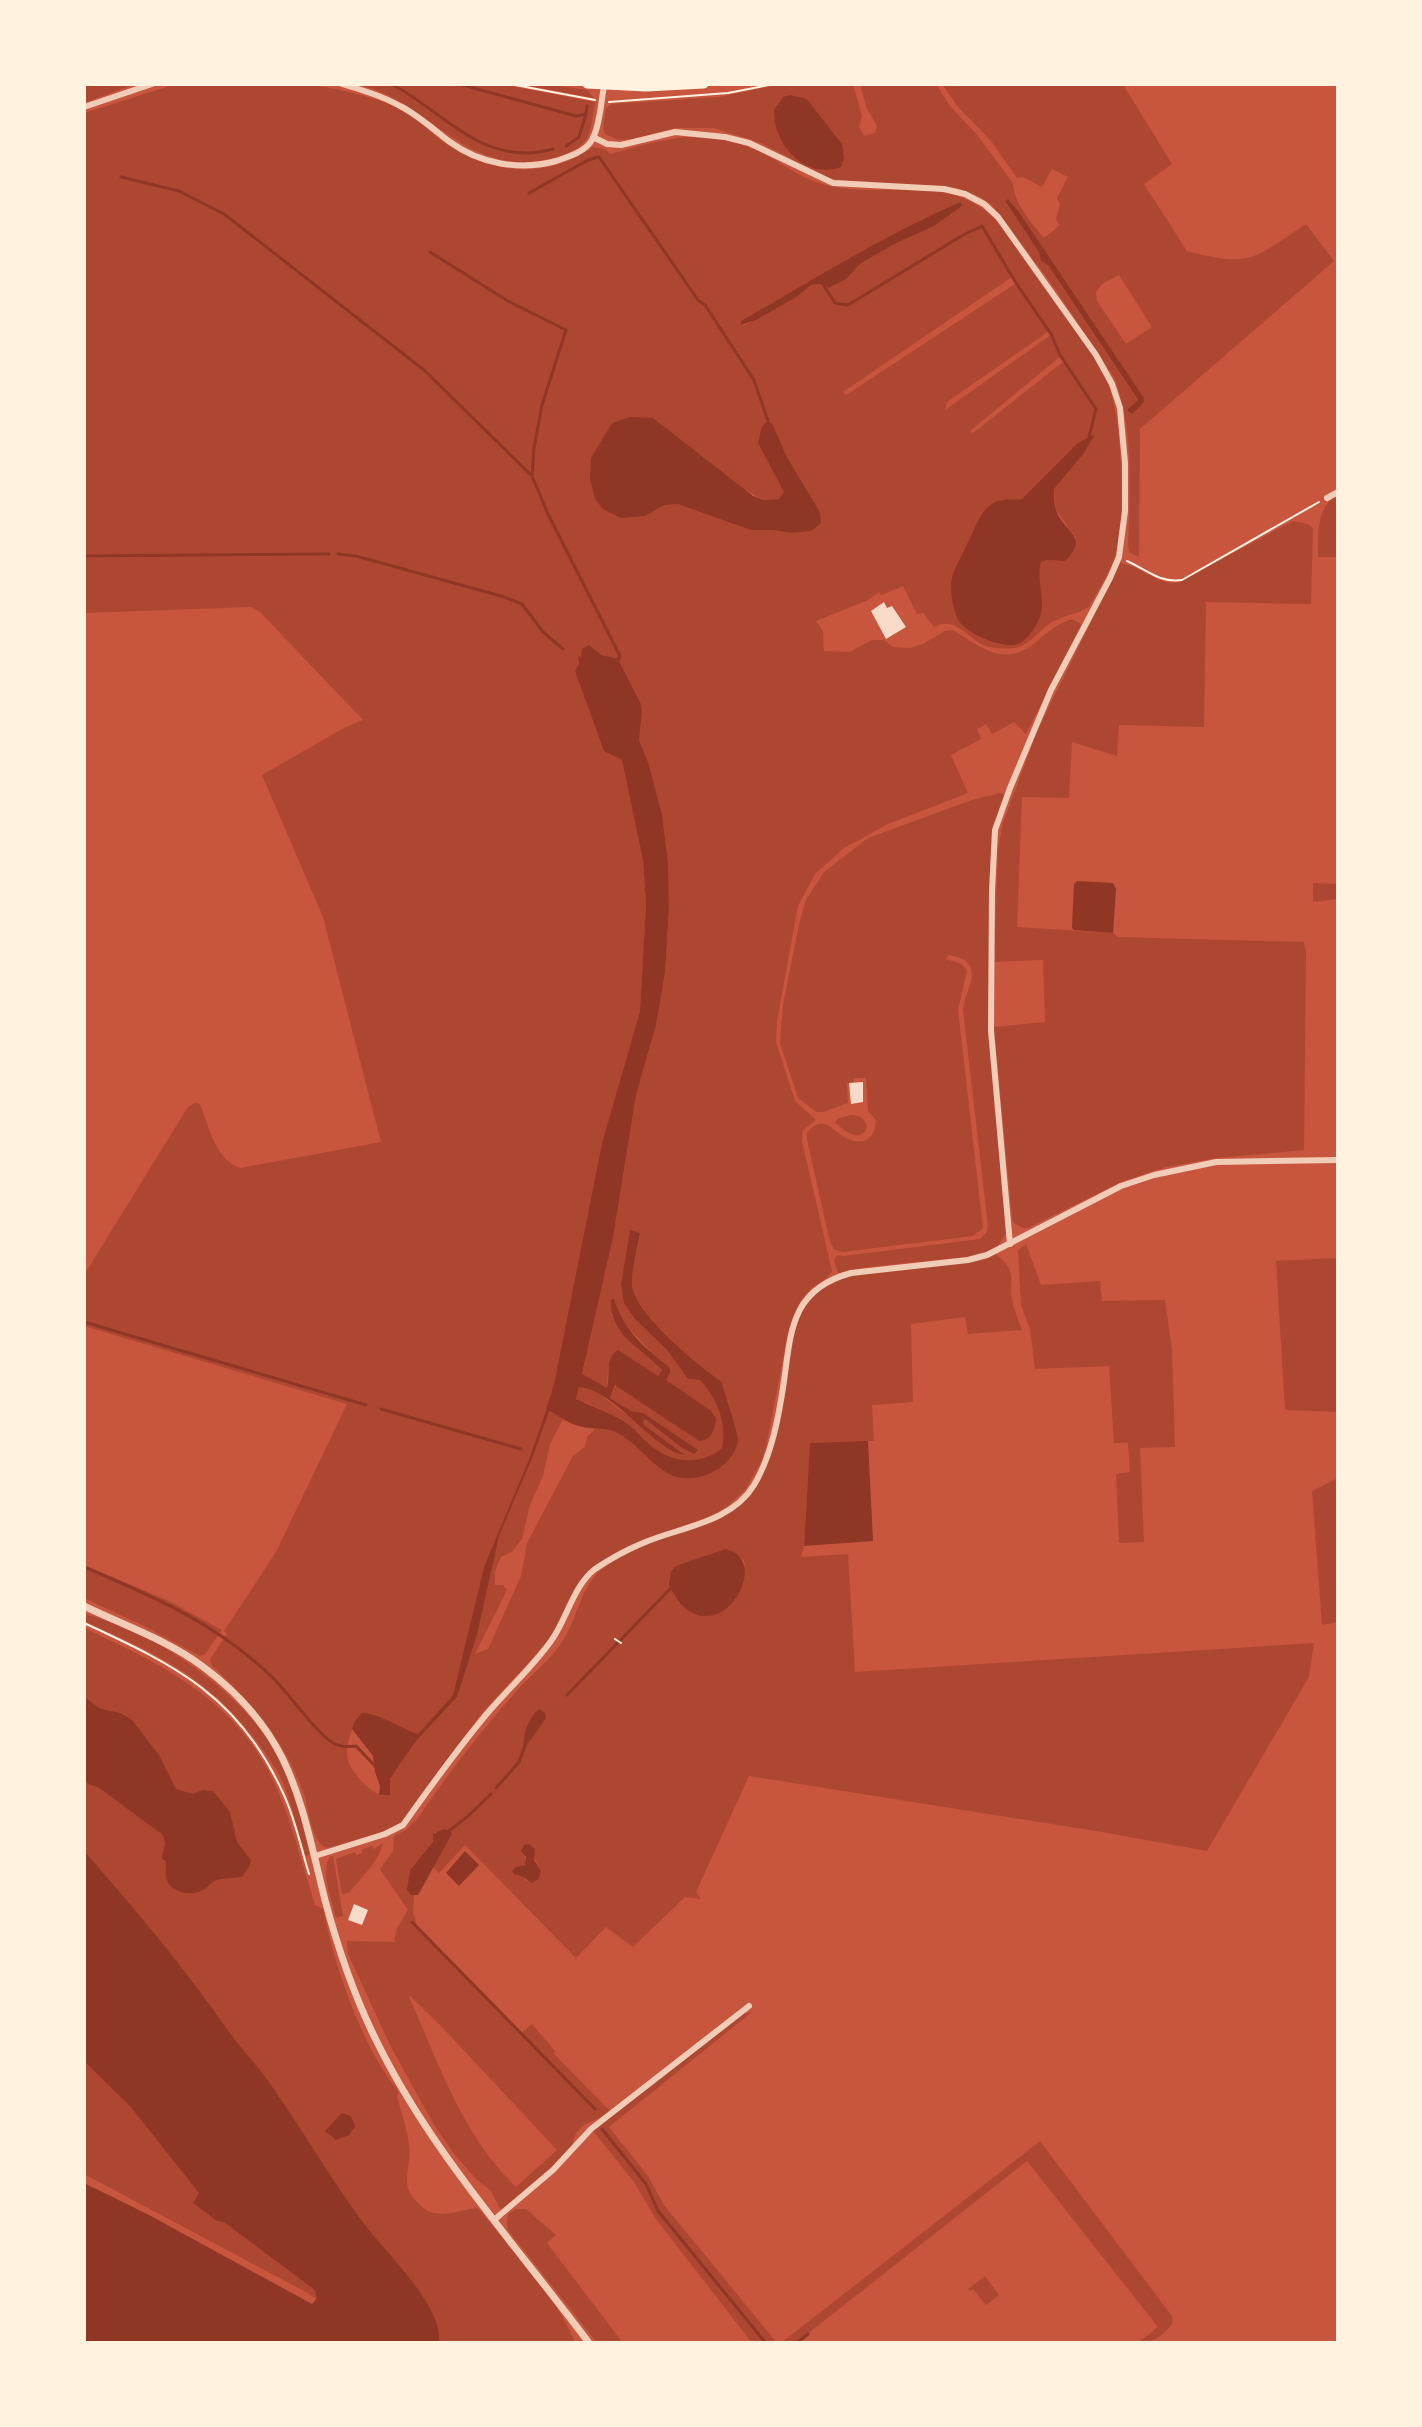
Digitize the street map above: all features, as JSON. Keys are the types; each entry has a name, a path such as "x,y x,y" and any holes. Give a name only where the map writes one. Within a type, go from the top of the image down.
{"main road":[{"path":"587,84 662,87 704,84"}],"street":[{"path":"84,107 152,84"},
{"path":"342,84 403,107 453,144 476,156 499,164 525,167 557,161 584,148 593,137 604,86"},
{"path":"593,137 607,144 621,145 675,132 725,137 749,143 833,183 944,189 965,194 984,204 998,217 1096,355 1112,384 1120,408 1125,463 1125,511 1119,557 1051,690 995,830 991,1031 1010,1244"},
{"path":"1327,498 1338,492"},
{"path":"315,1856 385,1834 403,1825 489,1711 549,1644 563,1623 580,1586 593,1571 616,1555 644,1542 726,1512 742,1499 753,1486 772,1440 795,1317 817,1288 835,1277 851,1273 968,1260 987,1255 1121,1186 1154,1175 1216,1162 1338,1160"},
{"path":"84,1606 201,1665 258,1718 284,1759 297,1788 345,1967 395,2077 435,2142 589,2343"},
{"path":"494,2220 553,2170 591,2129 749,2006"}],"path":[{"path":"1119,557 1158,579 1182,580 1327,498"},
{"path":"84,1623 157,1658 197,1682 243,1725 284,1795 305,1860"},
{"path":"615,1639 621,1643"}],"shaded area":[{"path":"84,84 135,84 84,103"},
{"path":"290,84 349,92 400,108 467,156 503,167 522,169 558,164 593,147 605,149 610,154 650,143 704,137 763,153 822,184 860,190 920,190 959,197 977,205 1005,231 1086,343 1112,395 1119,439 1122,491 1116,553 1089,607 1054,621 1025,644 1006,649 983,645 954,625 934,627 923,613 917,614 903,586 882,595 879,592 868,600 816,621 823,631 824,651 850,652 872,640 884,640 893,647 910,648 953,630 993,652 1013,654 1067,621 1073,619 1082,625 1026,734 1014,722 992,734 986,724 977,729 981,739 951,755 968,793 888,824 844,848 815,874 798,906 776,1042 795,1101 816,1120 803,1130 802,1141 832,1271 804,1297 791,1322 762,1461 745,1490 727,1507 706,1518 643,1540 600,1562 586,1575 546,1644 483,1712 402,1823 381,1833 327,1848 317,1839 304,1794 277,1740 240,1693 211,1665 210,1659 227,1634 224,1631 276,1552 347,1404 84,1326 84,1275 188,1107 194,1103 200,1104 219,1150 231,1164 240,1168 381,1142 323,917 262,775 363,720 261,613 251,607 84,613 84,113 170,86","holes":["960,203 860,264 846,279 829,288 811,285 798,296 741,325 741,322 795,290","1012,277 1015,284 846,395 843,392","1049,331 1051,335 945,410 947,402","1061,356 1064,361 973,433 970,431","612,423 764,500 779,499 785,492 758,443 773,425 787,457 820,512 811,531 791,533 678,504 664,505 604,439","1094,435 1084,453 1054,489 1056,510 1076,538 1065,561 1041,562 1040,586 1012,645 999,644 969,630 959,561 970,539 1001,500 1022,499","578,657 618,659 641,704 639,740 662,814 668,862 669,909 665,973 656,1025 636,1095 613,1238 582,1375 607,1388 608,1367 629,1358 658,1376 662,1370 610,1313 670,1373 665,1380 715,1415 699,1441 616,1385 610,1398 631,1411 643,1413 697,1450 694,1453 682,1448 645,1419 642,1422 684,1454 663,1444 595,1391 579,1386 576,1399 620,1420 665,1455 691,1460 707,1457 722,1448 722,1420 711,1395 700,1380 688,1379 667,1350 635,1319 621,1284 630,1231 640,1233 632,1275 635,1293 654,1322 721,1381 737,1442 723,1465 657,1466 623,1435 610,1429 595,1429 587,1437 585,1447 573,1456 527,1543 521,1576 488,1649 475,1654 507,1590 503,1585 495,1585 495,1571 501,1557 513,1551 522,1539 550,1444 563,1419 546,1409 554,1384 602,1143 640,1011 646,905 643,859 622,760","534,1451 499,1536 457,1697 417,1740 382,1796 357,1776 347,1756 354,1722 384,1719 418,1734 453,1695 484,1567"]},
{"path":"355,84 500,84 595,102 590,131 583,143 557,157 525,162 498,159 473,150 407,106"},
{"path":"517,84 546,84 587,90 594,98"},
{"path":"783,84 853,84 862,116 859,127 864,136 875,133 877,126 867,109 860,84 936,84 950,106 978,136 1013,183 1020,205 1044,238 1060,225 1056,220 1060,204 1057,198 1068,177 1052,169 1042,187 1023,177 1017,178 991,141 958,107 942,84 1128,84 1124,86 1172,164 1144,184 1187,251 1226,259 1251,257 1306,224 1334,261 1140,429 1139,557 1129,552 1128,545 1128,439 1114,377 1055,289 991,204 957,188 829,179 761,143 714,128 676,128 618,140 605,134 603,129 606,108 612,104 719,97","holes":["807,99 842,144 811,168 792,156","1005,202 1021,215 1144,398 1144,403 1127,410 1138,401 1048,265 1041,261 1040,252","1119,275 1152,327 1126,344 1097,301 1096,292 1102,284"]},
{"path":"790,95 807,99 842,144 844,158 841,167 828,170 815,168 804,164 785,147 775,123 774,110 783,97"},
{"path":"1008,199 1144,398 1132,414 1127,410 1138,400 1048,265 1041,261 1039,252 1005,201"},
{"path":"961,202 962,206 934,226 860,264 846,279 829,288 811,285 756,320 741,325 741,321 849,258"},
{"path":"630,417 653,418 753,496 764,500 779,499 784,492 758,443 762,426 768,421 820,512 821,523 811,531 791,533 751,530 678,504 664,505 645,516 621,518 603,509 595,499 590,479 591,458 612,423"},
{"path":"1095,434 1084,453 1054,489 1056,510 1073,534 1076,546 1065,561 1041,562 1042,603 1035,627 1023,641 1011,645 985,639 969,630 958,620 951,584 955,569 983,513 998,501 1022,499 1078,443"},
{"path":"1338,495 1338,557 1318,557 1322,514"},
{"path":"1293,521 1313,528 1311,604 1206,602 1204,727 1119,725 1117,756 1072,742 1069,798 1022,797 1017,927 1113,933 1118,937 1304,942 1304,1150 1217,1158 1166,1167 1121,1182 1023,1228 1012,1218 994,1027 1045,1022 1043,960 994,962 998,848 1003,823 1038,729 1120,563 1162,581 1177,583"},
{"path":"589,645 601,655 618,659 641,704 639,740 662,814 668,862 669,909 665,973 656,1025 636,1095 613,1238 582,1374 607,1388 609,1362 618,1350 658,1376 662,1370 621,1332 612,1312 611,1299 614,1299 629,1329 670,1368 666,1380 711,1411 716,1422 710,1436 699,1441 615,1385 610,1398 631,1411 643,1413 698,1450 694,1454 682,1448 645,1419 643,1421 644,1425 685,1455 660,1443 607,1398 579,1387 576,1399 623,1421 657,1450 673,1458 699,1459 722,1448 722,1420 711,1395 700,1380 688,1379 667,1350 635,1319 624,1303 621,1284 630,1230 640,1233 632,1276 635,1294 654,1322 721,1381 738,1437 729,1459 721,1467 701,1477 669,1474 616,1432 575,1425 546,1409 554,1384 602,1143 640,1011 646,905 643,860 622,760 604,751 575,671 579,664 578,656 581,657 582,649"},
{"path":"1000,793 1004,795 992,834 988,1019 1006,1233 998,1246 967,1257 838,1273 834,1260 837,1255 980,1239 987,1232 963,1010 972,976 968,963 961,958 949,955 945,959 960,964 967,971 958,1010 983,1228 973,1236 842,1252 834,1249 807,1133 816,1125 824,1124 858,1142 871,1136 876,1120 868,1111 866,1078 854,1078 853,1082 847,1083 848,1103 823,1112 816,1112 798,1098 780,1043 783,1005 806,900 824,872 868,838 972,800"},
{"path":"1077,881 1113,883 1116,889 1113,933 1072,928 1074,884"},
{"path":"1313,883 1338,884 1338,899 1313,902"},
{"path":"850,1115 864,1119 867,1128 864,1133 852,1134 835,1123 837,1119"},
{"path":"1026,1244 1041,1285 1100,1281 1102,1301 1165,1300 1172,1350 1175,1447 1140,1448 1144,1542 1119,1543 1116,1474 1130,1472 1128,1443 1114,1443 1109,1366 1035,1369 1030,1329 1021,1305 1018,1250"},
{"path":"995,1254 1009,1269 1012,1299 1022,1330 968,1334 965,1317 911,1324 913,1402 872,1405 874,1441 810,1443 801,1557 848,1554 855,1672 1314,1643 1309,1677 1207,1851 749,1776 696,1892 701,1899 685,1897 633,1947 606,1927 576,1958 465,1845 439,1873 433,1867 452,1834 435,1832 432,1844 409,1874 417,1926 520,2034 532,2024 555,2051 554,2054 610,2111 581,2127 572,2149 511,2208 500,2209 491,2191 455,2155 434,2125 390,2045 348,1954 347,1941 394,1942 397,1928 408,1910 380,1869 393,1851 394,1836 418,1818 489,1723 559,1647 594,1577 635,1550 728,1514 755,1489 778,1434 793,1337 801,1311 821,1289 852,1276","holes":["743,1559 745,1564 701,1615 686,1609","524,1854 534,1857 541,1872 539,1879 526,1881 514,1874 516,1867 526,1863","408,1994 557,2150 516,2187 497,2167 466,2121"]},
{"path":"1338,1258 1338,1412 1285,1410 1276,1261"},
{"path":"868,1441 873,1541 804,1546 810,1443"},
{"path":"533,1450 499,1536 477,1634 457,1697 417,1740 400,1764 390,1779 390,1795 379,1795 373,1756 352,1729 354,1722 362,1713 369,1714 418,1734 453,1695 484,1567"},
{"path":"1338,1478 1338,1622 1322,1625 1312,1491"},
{"path":"726,1549 739,1556 744,1567 744,1582 728,1608 715,1615 700,1616 677,1599 669,1585 671,1571 676,1566"},
{"path":"84,1565 169,1601 222,1630 205,1654 200,1656 84,1598"},
{"path":"84,1614 111,1622 167,1649 219,1687 242,1709 262,1732 284,1767 310,1854 306,1856 279,1774 239,1720 220,1700 180,1669 84,1621"},
{"path":"84,1628 143,1657 197,1690 242,1732 261,1759 288,1817 315,1905 323,1909 351,2005 373,2052 399,2092 397,2096 410,2153 408,2189 430,2212 439,2214 478,2208 558,2309 575,2343 382,2343 304,2291 84,2174"},
{"path":"84,1697 101,1709 120,1713 132,1720 159,1755 176,1789 193,1794 202,1790 213,1791 230,1812 237,1842 251,1860 242,1877 216,1880 203,1890 192,1893 177,1891 170,1885 166,1879 166,1862 162,1858 163,1835 84,1779"},
{"path":"539,1709 546,1718 530,1741 523,1745 527,1726"},
{"path":"444,1829 452,1834 418,1895 411,1895 407,1890 410,1870 433,1842 433,1834"},
{"path":"383,1843 369,1869 349,1893 342,1894 336,1859 355,1852 356,1855 362,1853 362,1849 372,1846 374,1849"},
{"path":"529,1844 535,1849 534,1860 541,1871 539,1879 532,1883 512,1871 525,1865 526,1857 521,1851 524,1845"},
{"path":"84,1851 159,1939 266,2078 359,2217 421,2294 438,2327 439,2343 84,2343 84,2183 312,2304 317,2298 315,2290 224,2222 217,2221 193,2203 199,2193 130,2106 84,2061"},
{"path":"465,1851 479,1865 459,1886 446,1873"},
{"path":"333,1856 343,1916 336,1918 326,1872 329,1858"},
{"path":"752,2012 609,2127 648,2176 664,2205 777,2343 752,2343 593,2131 744,2014"},
{"path":"342,2113 351,2116 355,2126 349,2135 336,2140 325,2131"},
{"path":"1040,2141 1172,2316 1173,2322 1166,2331 1154,2340 1138,2343 1158,2327 1027,2161 796,2343 781,2343"},
{"path":"516,2209 526,2209 556,2235 547,2243 623,2343 597,2343 508,2230 508,2214"},
{"path":"985,2276 999,2295 986,2305 973,2289 968,2289"}],"building":[{"path":"884,602 887,608 892,606 906,627 886,639 871,611"},
{"path":"863,1082 863,1102 851,1104 849,1083"},
{"path":"354,1904 368,1910 362,1925 348,1920"}],"waterway":[{"path":"391,84 455,128 489,146 528,153 553,149"},
{"path":"459,84 576,116 586,114 587,106"},
{"path":"566,146 579,137 586,114"},
{"path":"529,193 599,157 698,300 705,305 754,380 768,421"},
{"path":"121,177 179,191 224,214 424,370 530,474"},
{"path":"824,286 835,303 848,305 982,226 1096,409 1089,437"},
{"path":"430,252 508,301 566,330 542,405 532,476 620,656 618,660"},
{"path":"84,556 329,554"},
{"path":"338,554 356,556 522,604 543,632 563,649"},
{"path":"84,1322 366,1405"},
{"path":"381,1409 521,1449"},
{"path":"533,1452 548,1410"},
{"path":"84,1567 161,1601 208,1627 274,1679 333,1743 356,1746 375,1766"},
{"path":"567,1695 671,1588"},
{"path":"496,1788 519,1762 526,1743"},
{"path":"446,1833 491,1794"},
{"path":"412,1922 595,2109"},
{"path":"602,2129 646,2184 658,2211 765,2342"},
{"path":"797,2343 808,2334"}]}
